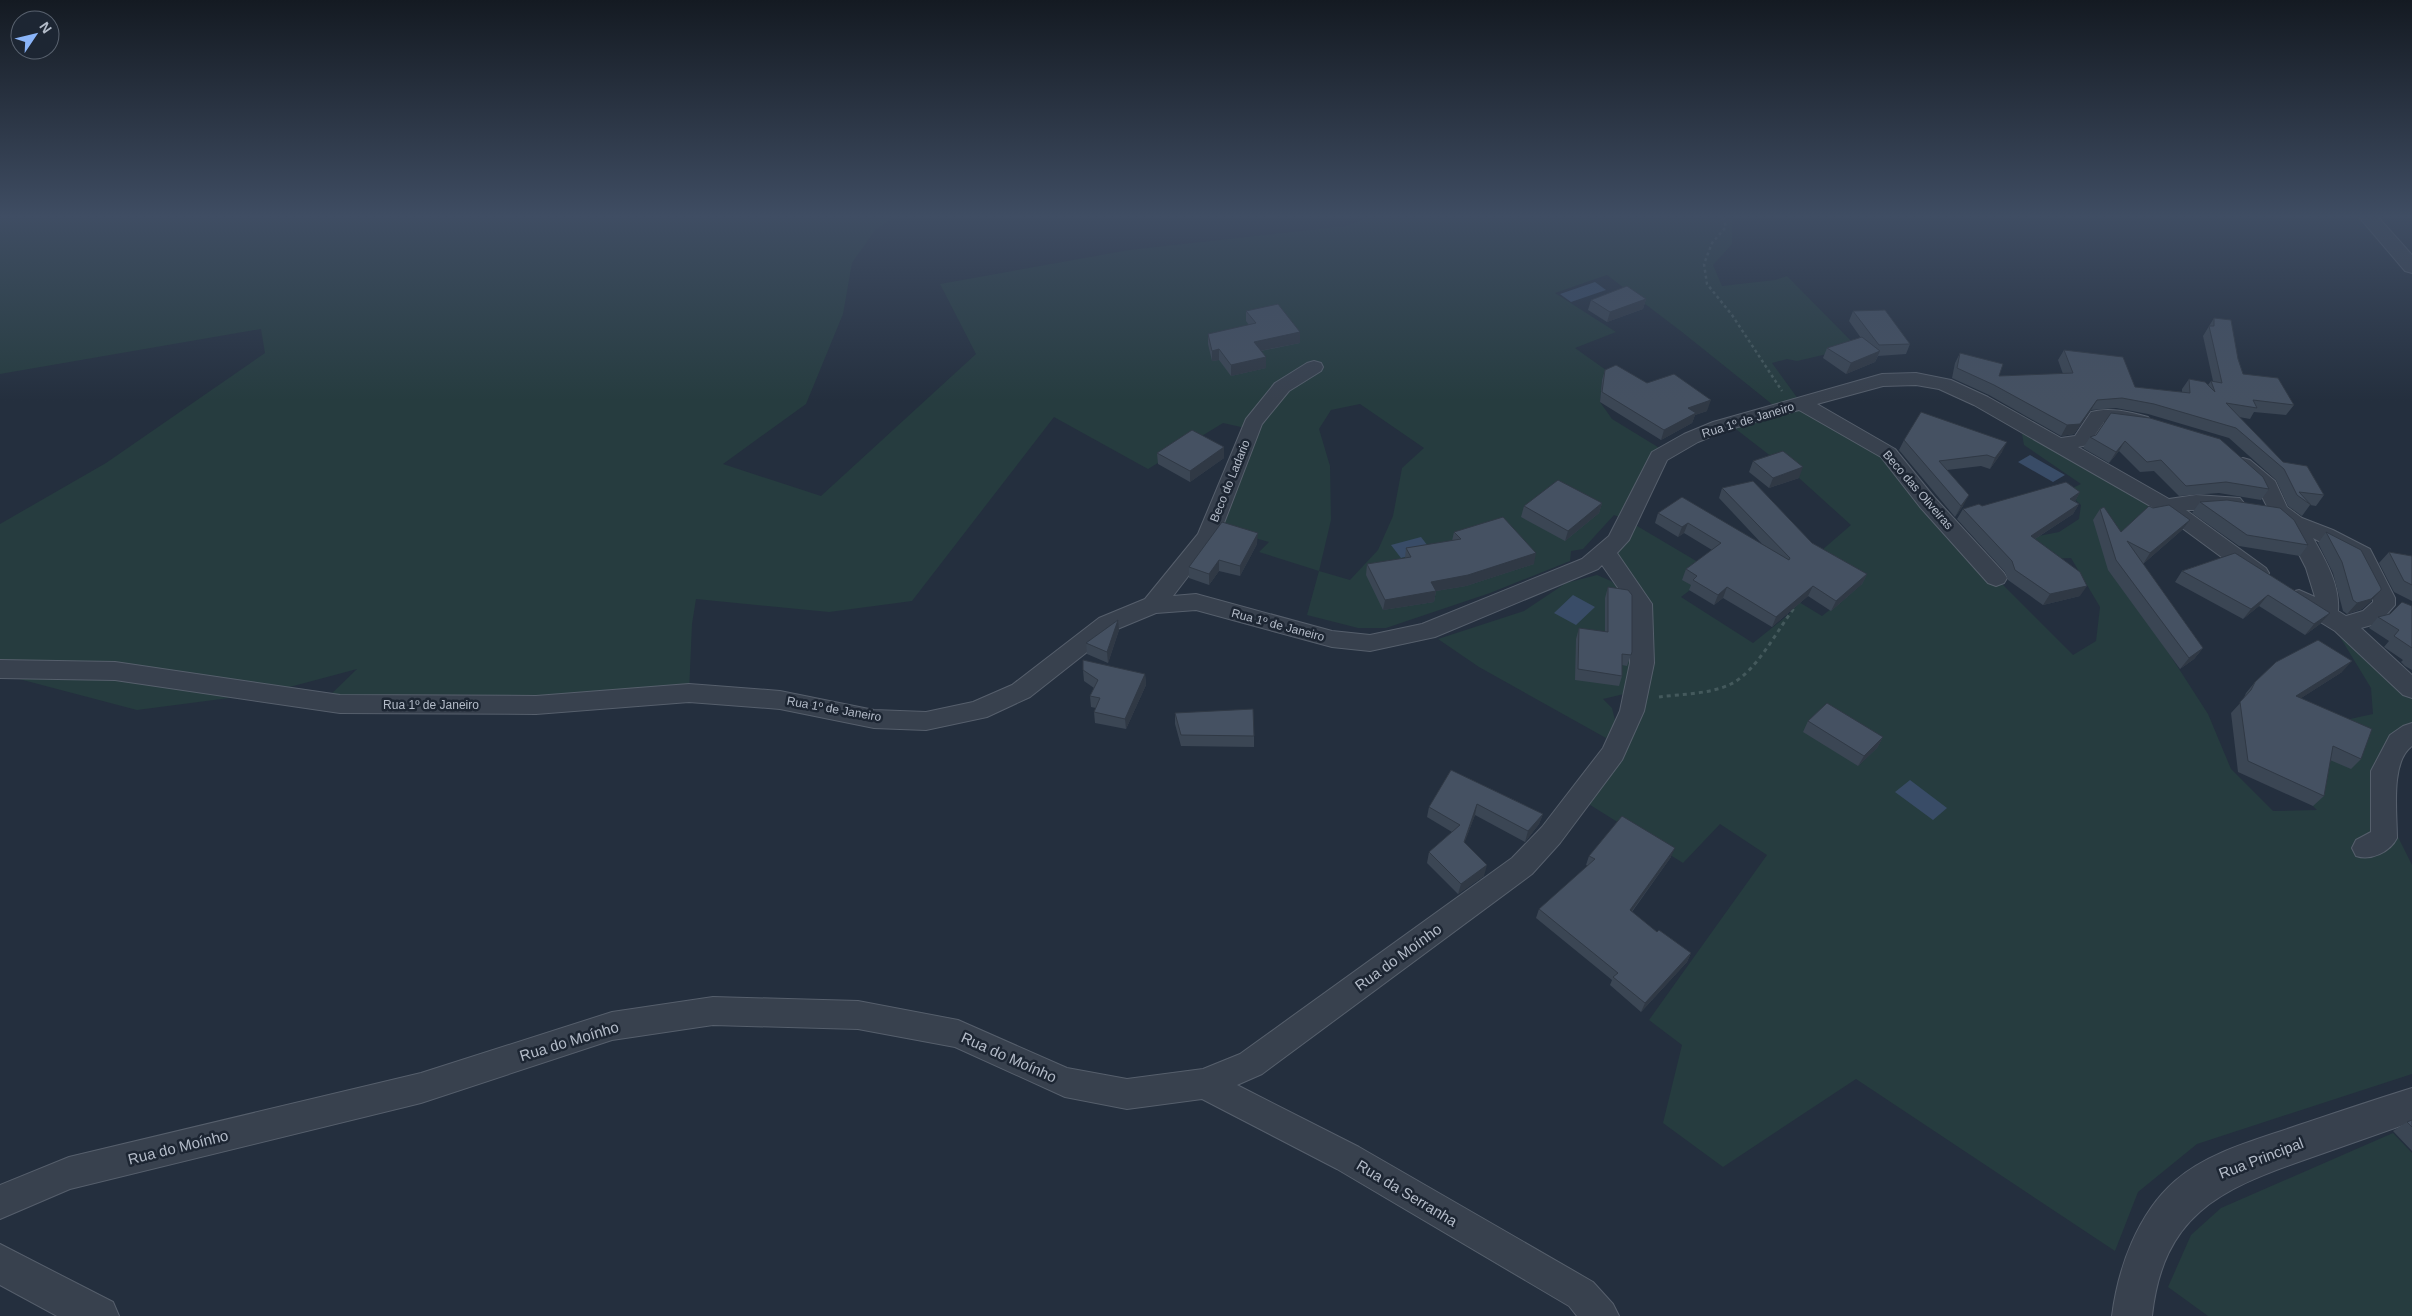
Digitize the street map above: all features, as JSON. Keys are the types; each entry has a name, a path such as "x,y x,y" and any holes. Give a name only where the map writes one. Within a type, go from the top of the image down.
{"street":[{"name":"Beco do Ladario","path":"1153,605 1208,536 1253,423 1282,387 1314,367"},
{"name":"Rua 1º de Janeiro","path":"0,669 115,671 340,704 423,706 536,705 689,693 780,700 874,718 926,721 978,710 1021,690 1107,624 1153,605 1196,602 1325,638 1370,643 1428,631 1590,564 1618,540 1659,456 1691,438 1720,426 1882,380 1916,379 1952,388 1981,401 2060,444 2166,506 2252,569 2335,620 2412,689"},
{"name":"Beco das Oliveiras","path":"1795,404 1888,453 1927,502 1996,578"},
{"path":"2060,444 2082,441 2098,416 2116,416 2147,422 2162,428"},
{"path":"2166,506 2219,502 2286,517 2362,554 2384,598 2384,605 2371,617 2335,620 2319,573 2286,517 2267,489 2268,486 2228,450"},
{"name":"Rua do Moínho","path":"0,1202 69,1173 421,1088 612,1026 713,1011 858,1015 958,1034 1065,1082 1127,1094 1204,1084 1251,1064 1522,866 1551,835 1613,753 1632,711 1642,663 1640,604 1604,552"},
{"path":"2384,598 2405,608"},
{"path":"2366,848 2384,838 2384,771 2399,742 2412,733"},
{"name":"Rua da Serranha","path":"1204,1084 1348,1158 1581,1294 1601,1316"},
{"name":"Rua Principal","path":"2132,1316 2140,1273 2152,1241 2168,1214 2188,1193 2216,1175 2249,1160 2412,1105"},
{"path":"0,1264 99,1316"}],"path":[{"path":"1706,278 1707,284 1795,404"},
{"path":"1634,700 1732,684 1759,658 1779,626 1799,602"}],"green space":[{"path":"0,278 849,278 843,314 806,404 723,464 821,496 976,354 940,284 971,278 1597,278 1555,293 1616,332 1575,348 1613,375 1602,380 1600,402 1612,419 1666,452 1627,520 1614,515 1583,549 1571,551 1570,561 1490,593 1386,628 1358,628 1307,615 1319,571 1259,552 1269,542 1212,526 1250,429 1223,423 1148,469 1054,417 912,601 829,612 696,599 692,624 689,693 324,701 357,669 267,693 137,710 0,674 0,524 106,463 265,353 261,329 0,374","holes":["1360,404 1424,448 1402,468 1393,516 1378,550 1350,580 1319,571 1331,520 1330,466 1319,429 1331,410"]},
{"path":"1611,278 1719,278 1722,286 1789,278 1857,347 1797,361 1787,359 1772,363 1801,403 1888,453 1996,578 2073,655 2096,641 2100,607 2071,558 2048,559 2028,538 2059,532 2079,519 2081,505 2066,491 2081,484 2024,445 2022,434 2045,436 2166,506 2103,551 2208,714 2231,769 2273,811 2317,810 2313,806 2322,756 2321,714 2350,719 2373,714 2371,688 2340,637 2343,625 2412,689 2412,745 2405,748 2396,785 2397,835 2412,865 2412,1074 2197,1144 2138,1192 2115,1251 1856,1079 1723,1167 1663,1123 1682,1045 1649,1020 1767,855 1720,824 1683,863 1579,798 1616,747 1641,604 1604,551 1627,520 1703,565 1694,587 1681,597 1753,643 1788,615 1799,602 1822,616 1861,585 1814,557 1851,525 1799,478 1728,423 1778,409"},
{"path":"1597,575 1611,581 1622,591 1635,667 1624,694 1603,699 1612,708 1616,724 1606,738 1479,667 1438,639 1524,611 1566,583"},
{"path":"2393,1133 2412,1153 2412,1316 2208,1316 2168,1287 2191,1235 2221,1208"}],"water":[{"path":"1595,282 1606,290 1571,302 1560,294"},
{"path":"2030,455 2065,475 2053,482 2018,462"},
{"path":"1421,537 1431,550 1401,558 1391,545"},
{"path":"1573,595 1595,607 1576,625 1554,613"},
{"path":"1910,780 1947,808 1933,820 1895,792"}],"building":[{"path":"1627,286 1646,299 1610,312 1591,300"},
{"path":"1278,304 1300,332 1254,342 1266,357 1231,365 1219,349 1212,351 1208,334 1256,323 1246,311"},
{"path":"1885,310 1910,344 1879,345 1853,311"},
{"path":"2214,318 2231,320 2238,359 2243,374 2278,378 2294,405 2253,400 2257,408 2226,403 2283,462 2307,466 2324,495 2299,492 2311,505 2297,495 2284,469 2236,428 2154,404 2122,398 2097,400 2080,424 2067,425 1994,385 1957,368 1960,353 2003,364 1999,376 2073,373 2064,350 2123,357 2135,387 2190,393 2189,379 2205,382 2215,392 2211,381 2222,383 2209,326 2214,326"},
{"path":"1862,337 1880,351 1851,363 1827,348"},
{"path":"1616,365 1647,383 1674,374 1711,400 1688,408 1696,413 1664,430 1602,392 1605,370"},
{"path":"1921,412 2007,442 1995,458 1987,455 1939,461 1969,495 1961,506 1904,440"},
{"path":"2111,413 2150,418 2220,439 2263,477 2269,489 2226,482 2186,486 2161,460 2147,462 2125,441 2116,452 2090,437 2096,435"},
{"path":"1192,430 1224,447 1190,471 1157,453"},
{"path":"1783,451 1803,467 1773,478 1753,461"},
{"path":"1558,480 1602,503 1568,531 1524,506"},
{"path":"1753,481 1812,543 1867,574 1836,601 1813,586 1776,617 1727,587 1718,595 1693,580 1697,576 1686,569 1721,543 1688,523 1682,527 1658,513 1682,497 1789,560 1790,558 1722,488"},
{"path":"2066,482 2080,492 2070,499 2079,504 2031,536 2080,572 2087,586 2050,594 2015,570 2012,561 1963,509 1979,504 1982,506"},
{"path":"2227,500 2280,508 2294,520 2308,545 2247,535 2200,502"},
{"path":"2169,505 2190,520 2150,553 2127,541 2203,648 2189,658 2116,560 2100,509 2104,507 2121,532 2149,506 2153,508"},
{"path":"1503,517 1536,553 1468,575 1431,582 1436,591 1385,600 1367,564 1411,557 1406,548 1461,539 1454,532"},
{"path":"1222,522 1258,533 1240,566 1219,560 1209,574 1189,567"},
{"path":"2326,532 2361,550 2381,588 2371,599 2357,603 2353,600 2342,562"},
{"path":"2389,552 2412,556 2412,585 2404,581"},
{"path":"2235,553 2330,613 2314,624 2268,595 2251,609 2182,571"},
{"path":"1608,587 1628,590 1632,595 1632,652 1631,655 1622,654 1622,676 1578,669 1579,628 1608,632"},
{"path":"2402,602 2412,606 2412,648 2394,636 2399,630 2378,617 2390,614"},
{"path":"1118,620 1107,652 1086,643"},
{"path":"2318,640 2352,661 2296,696 2372,729 2361,759 2333,746 2324,796 2248,761 2240,702 2251,690 2255,682 2276,662"},
{"path":"1083,660 1145,674 1125,719 1094,712 1100,698 1090,696 1098,680 1083,670"},
{"path":"1827,703 1883,737 1864,756 1808,721"},
{"path":"1253,709 1254,736 1181,735 1175,713"},
{"path":"1451,770 1543,814 1528,831 1477,804 1464,842 1487,865 1461,884 1429,852 1460,825 1429,807"},
{"path":"1622,816 1675,848 1630,910 1657,932 1659,930 1691,953 1645,1003 1613,977 1618,973 1539,909 1595,859 1589,856"},
{"path":"2412,1120 2412,1127 2407,1122"}]}
